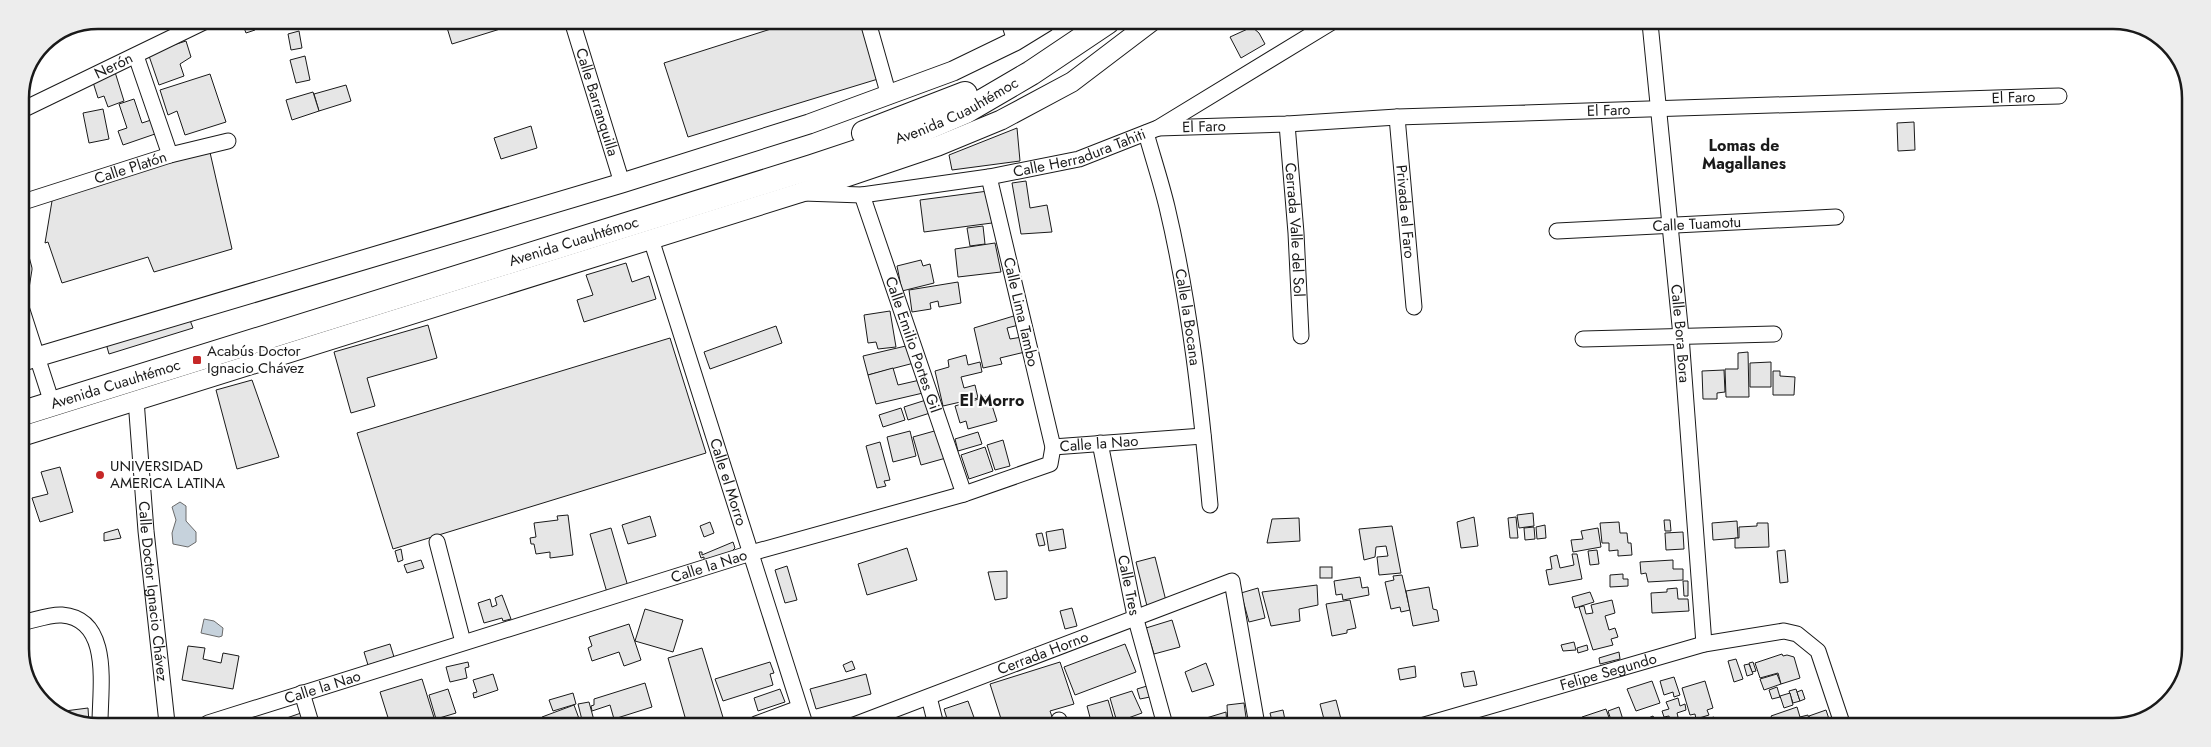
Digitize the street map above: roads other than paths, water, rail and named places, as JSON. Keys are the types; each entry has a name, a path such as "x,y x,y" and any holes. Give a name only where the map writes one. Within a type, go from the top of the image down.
{"main road":[{"name":"Avenida Cuauhtémoc","path":"29,409 50,397 781,162 884,126 962,96 1030,59 1075,29"},
{"name":"Avenida Cuauhtémoc","path":"29,398 50,397 812,167 917,132 966,111 1023,78 1096,29"}],"street":[{"name":"Nerón","path":"29,107 190,29"},
{"name":"Calle Barranquilla","path":"574,29 622,184"},
{"path":"870,29 889,96"},
{"path":"1011,29 1014,41"},
{"path":"50,397 29,358 622,184 889,96 953,71 1034,29"},
{"path":"29,434 651,239 938,146 1001,120 1072,82 1142,29"},
{"name":"Calle Herradura Tahiti","path":"799,192 862,195 989,177 1079,159 1152,130 1320,29"},
{"name":"Calle Bora Bora","path":"1651,29 1681,336 1704,644"},
{"name":"Calle Platón","path":"29,200 170,155 136,56"},
{"name":"El Faro","path":"1152,130 1397,117 2059,96"},
{"name":"Privada el Faro","path":"1397,117 1414,307"},
{"name":"Cerrada Valle del Sol","path":"1287,124 1296,233 1301,336"},
{"name":"Calle la Bocana","path":"1152,130 1183,288 1203,436 1210,505"},
{"path":"170,155 228,140"},
{"name":"Calle Lima Tambo","path":"989,177 1053,448"},
{"name":"Calle Emilio Portes Gil","path":"862,195 964,494"},
{"name":"Calle Tuamotu","path":"1557,231 1836,217"},
{"name":"Calle el Morro","path":"651,239 803,718"},
{"path":"1583,339 1774,334"},
{"name":"Calle Doctor Ignacio Chávez","path":"136,400 146,531 165,718"},
{"name":"Calle la Nao","path":"224,718 751,553 964,494 1050,464 1053,448 1203,436"},
{"name":"Calle Tres","path":"1100,443 1135,616 1163,718"},
{"path":"437,542 463,642"},
{"name":"Cerrada Horno","path":"871,718 1135,616 1232,581 1256,718"},
{"path":"29,621 61,615 82,620 94,633 99,651 100,718"},
{"name":"Felipe Segundo","path":"1449,718 1704,644 1773,632 1798,634 1818,651 1840,718"},
{"path":"302,693 310,718"},
{"path":"929,697 934,718"},
{"path":"772,718 799,708"}],"place":[{"name":"Acabús Doctor Ignacio Chávez","path":"197,360"},
{"name":"UNIVERSIDAD AMERICA LATINA","path":"100,475"}],"district":[{"name":"Lomas de Magallanes","path":"1744,154"},
{"name":"El Morro","path":"992,400"}]}
